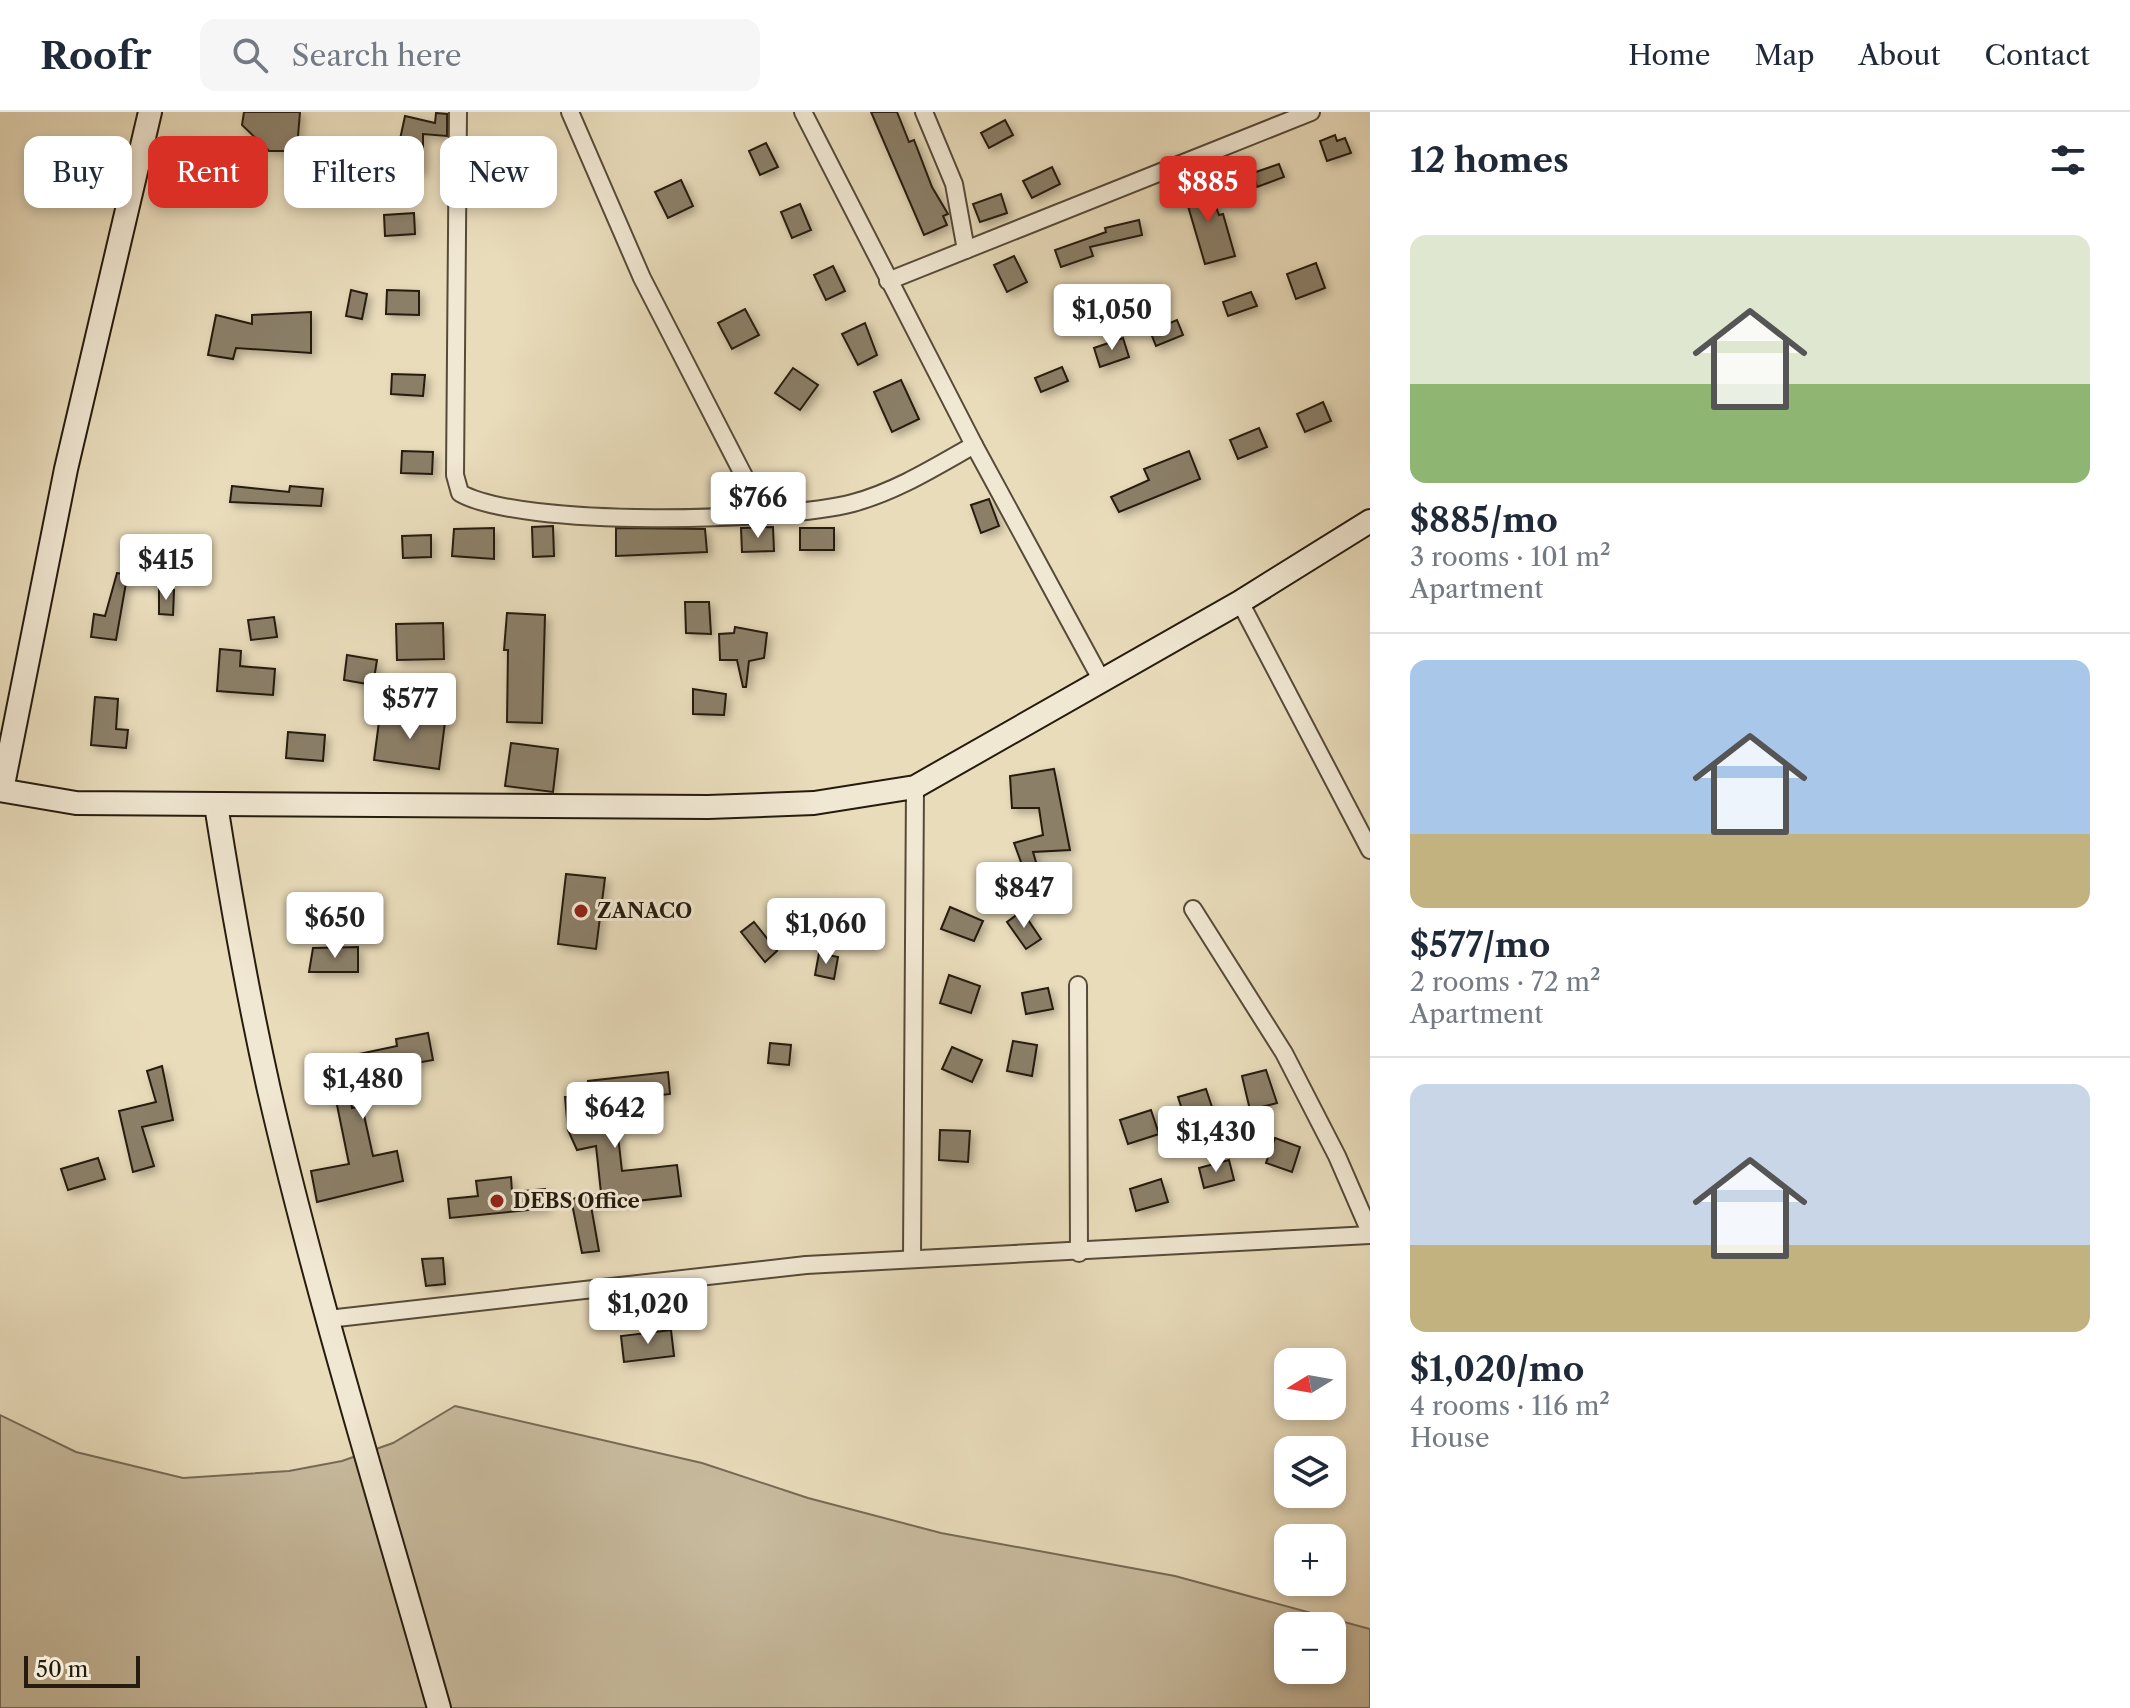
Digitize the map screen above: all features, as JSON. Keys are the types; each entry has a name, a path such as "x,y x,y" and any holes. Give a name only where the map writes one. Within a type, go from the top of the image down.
{"main road":[{"path":"150,112 66,469 1,790 76,803 708,807 814,803 915,787 1240,602 1370,521"},
{"path":"216,805 238,941 269,1090 328,1319 439,1708"}],"street":[{"path":"458,112 455,475 460,493 475,501 547,512 618,517 764,515 851,503 890,491 974,445"},
{"path":"570,112 642,278 764,515"},
{"path":"803,112 974,445 1102,681"},
{"path":"924,112 954,184 966,250"},
{"path":"888,281 1311,112"},
{"path":"1240,602 1370,850"},
{"path":"912,1257 915,787"},
{"path":"328,1319 791,1266 912,1257 1079,1253 1370,1234 1337,1156 1284,1053 1193,909"},
{"path":"1078,985 1079,1253"}],"shaded area":[{"path":"455,1406 702,1463 808,1498 941,1533 1175,1576 1307,1612 1274,1612 1274,1684 1346,1684 1346,1622 1370,1629 1370,1708 0,1708 0,1415 76,1452 183,1478 289,1471 342,1461 393,1443"}],"building":[{"path":"244,112 300,112 298,136 284,136 284,151 269,151 268,136 253,136 242,125"},
{"path":"871,112 897,112 909,142 914,140 932,187 948,214 943,216 947,225 924,235"},
{"path":"436,113 447,114 447,136 401,136 405,116 435,123"},
{"path":"1005,120 1013,135 989,148 981,133"},
{"path":"1335,135 1337,141 1345,138 1351,153 1327,161 1320,141"},
{"path":"766,143 778,167 760,175 749,151"},
{"path":"1279,164 1284,177 1257,187 1253,173"},
{"path":"1052,167 1060,184 1032,198 1023,181"},
{"path":"681,180 693,206 668,218 655,192"},
{"path":"1206,180 1219,215 1223,214 1235,256 1205,264 1183,189"},
{"path":"1001,194 1007,213 980,222 973,204"},
{"path":"800,204 811,230 792,238 781,212"},
{"path":"414,213 415,234 385,236 384,215"},
{"path":"1139,220 1142,235 1090,247 1093,256 1061,267 1055,250 1106,232 1105,228"},
{"path":"1014,256 1027,282 1007,292 994,265"},
{"path":"1316,263 1325,288 1296,299 1287,274"},
{"path":"833,266 845,291 826,300 814,275"},
{"path":"351,290 367,294 362,319 346,316"},
{"path":"387,290 419,291 419,315 386,314"},
{"path":"1251,292 1257,306 1228,316 1223,302"},
{"path":"745,309 759,335 732,349 718,323"},
{"path":"311,312 311,353 236,348 233,359 208,355 216,315 252,324 252,315"},
{"path":"1177,320 1183,335 1156,346 1150,331"},
{"path":"865,323 877,355 858,365 842,334"},
{"path":"1123,338 1129,357 1100,367 1094,348"},
{"path":"1062,367 1068,381 1041,392 1035,378"},
{"path":"793,368 818,385 800,410 775,393"},
{"path":"392,374 425,375 423,396 391,394"},
{"path":"901,380 919,419 892,432 874,392"},
{"path":"1323,402 1331,421 1305,432 1297,414"},
{"path":"1259,428 1267,447 1238,459 1230,440"},
{"path":"402,451 433,452 432,474 401,473"},
{"path":"1189,451 1200,479 1119,512 1111,497 1149,480 1144,469"},
{"path":"232,486 289,492 290,486 323,489 321,506 230,502"},
{"path":"989,499 999,526 981,533 971,505"},
{"path":"553,526 554,556 533,557 532,527"},
{"path":"773,527 774,551 742,552 741,528"},
{"path":"494,528 494,559 452,556 454,529"},
{"path":"616,528 705,529 707,552 616,556"},
{"path":"800,528 834,528 834,550 800,550"},
{"path":"431,535 431,557 403,558 402,536"},
{"path":"117,573 124,574 123,582 126,583 116,640 91,637 94,614 105,616"},
{"path":"159,589 174,590 173,615 159,614"},
{"path":"685,602 709,602 711,634 686,633"},
{"path":"507,613 545,615 542,723 507,722 508,650 504,650"},
{"path":"274,617 277,637 251,640 248,620"},
{"path":"443,623 444,659 397,660 396,624"},
{"path":"735,627 767,633 764,658 749,661 746,687 743,687 737,660 720,660 719,634 734,633"},
{"path":"220,649 241,651 240,666 275,669 273,695 217,691"},
{"path":"347,655 377,660 373,685 344,680"},
{"path":"693,689 726,694 724,715 693,714"},
{"path":"95,697 118,699 116,729 128,730 126,748 91,745"},
{"path":"380,714 445,722 439,769 374,760"},
{"path":"288,732 325,735 323,761 286,758"},
{"path":"511,743 558,749 553,792 505,786"},
{"path":"1054,769 1070,850 1033,852 1038,869 1025,873 1014,843 1043,835 1039,808 1012,808 1010,776"},
{"name":"ZANACO","path":"566,874 605,878 596,949 558,944"},
{"path":"950,907 983,921 974,941 941,929"},
{"path":"1022,911 1041,939 1026,949 1007,922"},
{"path":"754,922 777,951 765,962 741,932"},
{"path":"358,947 358,972 309,972 313,948"},
{"path":"819,953 838,957 834,979 815,975"},
{"path":"949,975 980,986 971,1013 940,1003"},
{"path":"1048,988 1053,1009 1026,1014 1022,993"},
{"path":"428,1033 433,1060 346,1076 352,1108 362,1106 373,1156 397,1151 403,1181 317,1202 311,1171 349,1164 336,1100 329,1101 321,1062 397,1046 396,1039"},
{"path":"1013,1041 1037,1045 1032,1076 1007,1071"},
{"path":"770,1043 791,1045 789,1065 768,1063"},
{"path":"952,1047 982,1060 972,1082 942,1069"},
{"path":"162,1066 173,1120 142,1127 154,1166 133,1172 119,1111 156,1102 147,1071"},
{"path":"1266,1070 1277,1103 1250,1110 1242,1076"},
{"path":"668,1072 670,1094 614,1101 622,1171 677,1165 681,1196 591,1206 599,1251 582,1253 571,1199 601,1193 596,1146 577,1150 568,1130 565,1097 590,1097 588,1081"},
{"path":"1206,1089 1214,1113 1186,1122 1178,1097"},
{"path":"1151,1110 1159,1134 1128,1144 1120,1120"},
{"path":"940,1130 970,1131 968,1162 939,1160"},
{"path":"1275,1138 1300,1147 1292,1172 1266,1163"},
{"path":"98,1158 105,1179 68,1190 61,1169"},
{"path":"1229,1160 1234,1180 1204,1188 1199,1168"},
{"path":"511,1177 512,1192 545,1189 547,1208 450,1218 448,1199 478,1196 476,1181"},
{"path":"1161,1179 1168,1202 1136,1211 1130,1189"},
{"path":"443,1258 445,1284 426,1286 422,1259"},
{"path":"671,1330 674,1356 624,1362 621,1336"}],"place":[{"name":"ZANACO","path":"581,911"},
{"name":"DEBS Office","path":"497,1201"}]}
